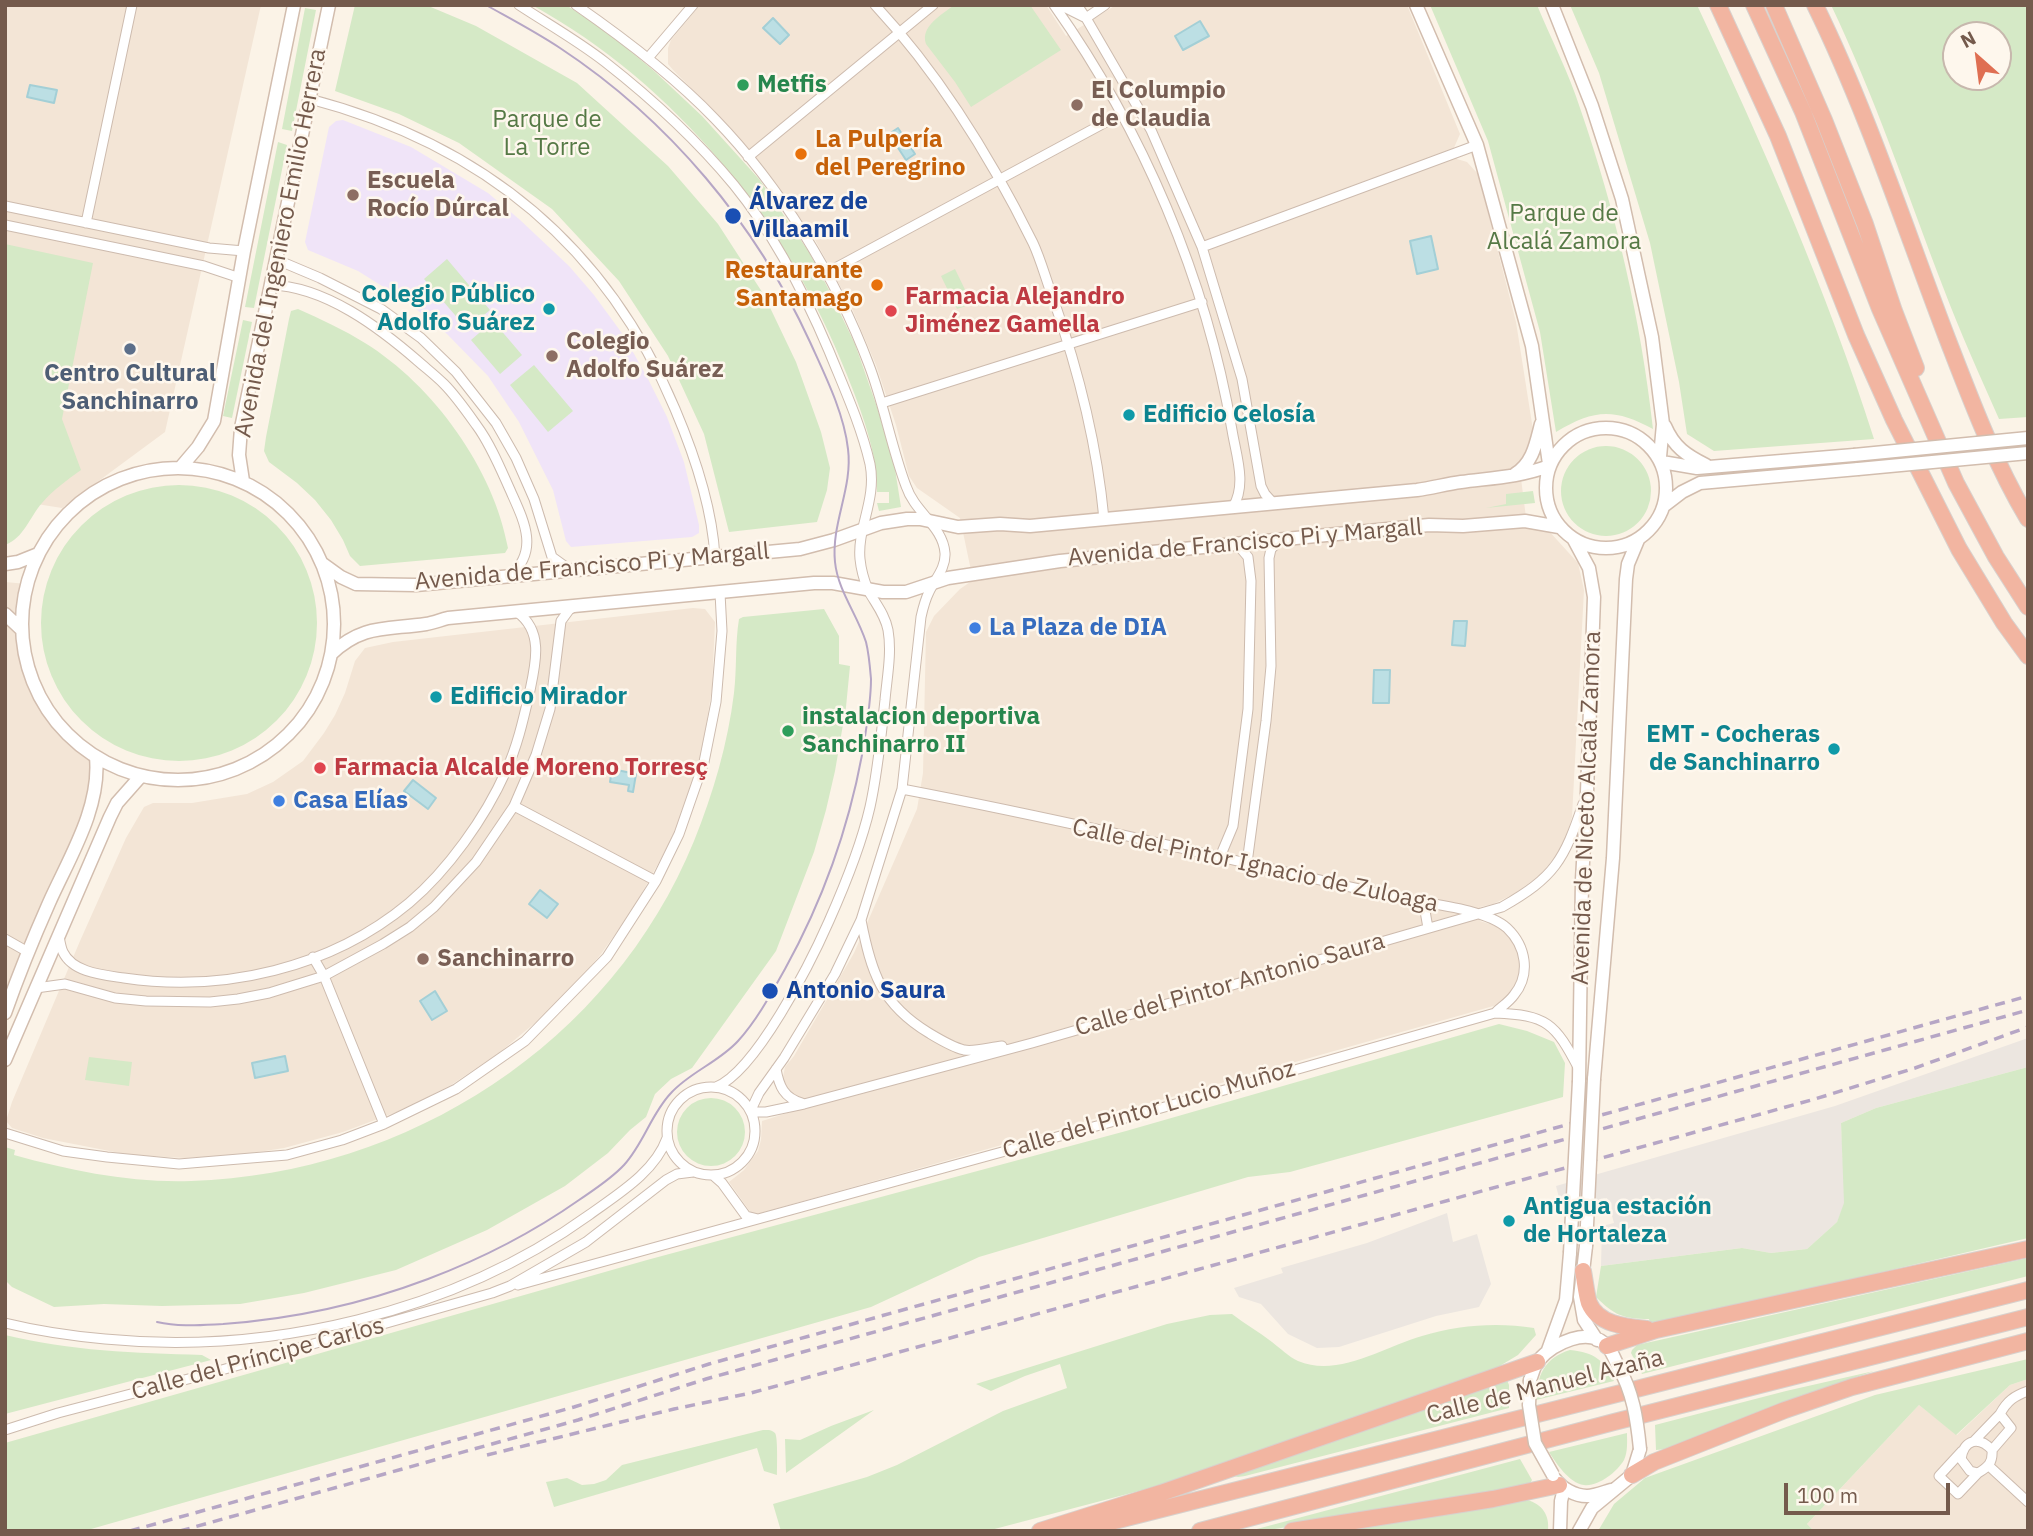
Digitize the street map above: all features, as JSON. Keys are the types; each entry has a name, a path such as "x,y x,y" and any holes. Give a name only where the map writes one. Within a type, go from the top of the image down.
{"highway":[{"path":"1718,5 1778,136 1856,335 1894,420 1959,550 2004,623 2028,656"},
{"path":"1755,5 1803,112 1880,309 1951,472 1996,557 2028,607"},
{"path":"1774,5 1866,224 1894,311 1931,405 1965,481 1997,541 2028,588"},
{"path":"1815,5 1858,106 1969,397 2028,519"},
{"path":"1602,1343 2028,1250"},
{"path":"1583,1270 1590,1306 1605,1320 1619,1326 1656,1330"},
{"name":"Calle de Manuel Azaña","path":"1074,1531 2028,1290"},
{"name":"Calle de Manuel Azaña","path":"1200,1531 2028,1317"},
{"path":"1632,1475 1654,1462 1785,1410 1852,1387 2028,1340"},
{"path":"1040,1531 1174,1488 1536,1362"},
{"path":"1292,1531 1493,1499 1559,1483"}],"street":[{"path":"86,223 132,5"},
{"name":"Avenida del Ingeniero Emilio Herrera","path":"181,467 198,447 214,421 244,251 294,5"},
{"name":"Avenida del Ingeniero Emilio Herrera","path":"243,481 239,455 241,428 329,5"},
{"path":"519,5 603,60 689,135 736,187 768,234 810,306 853,408 870,467 872,483 860,547 860,562 868,589 886,622 890,648 879,756 869,810 848,874 812,961 762,1041 732,1079 716,1087 698,1089 682,1098 671,1112 667,1138 679,1162 693,1172 714,1176 738,1167 750,1154 756,1129 751,1111 740,1097 716,1087"},
{"path":"576,5 648,58 715,118 748,157 795,221 826,273 854,330 882,402 906,487 917,509 939,534 945,553 943,566 923,606 902,789 861,919 835,974 759,1093 751,1111"},
{"path":"648,58 693,5"},
{"path":"875,5 932,73 970,131 1034,245 1069,343 1101,482 1104,519"},
{"path":"748,157 933,5"},
{"path":"1054,5 1121,114 1159,191 1202,302 1225,390 1238,468 1240,493 1233,508"},
{"path":"1060,5 1086,18"},
{"path":"1077,5 1151,130 1202,247 1242,379 1261,486 1274,504"},
{"path":"1086,18 1105,5"},
{"path":"1416,5 1477,145 1532,346 1549,465 1546,487 1550,512 1559,527 1586,546 1599,549 1626,546 1638,540 1655,525 1665,505 1667,480 1661,460 1663,424 1652,337 1622,199 1592,106 1552,5"},
{"path":"310,99 354,111 406,131 483,172 530,208 590,268 627,316 663,380 692,451 710,516 715,557"},
{"path":"826,273 1121,114"},
{"path":"1202,247 1477,145"},
{"path":"5,206 209,248 244,251"},
{"path":"5,225 204,265 240,278"},
{"path":"275,259 381,309 421,338 456,372 496,423 516,458 534,499 552,557 570,570"},
{"path":"270,285 289,285 363,318 444,384 478,428 519,510 527,547 522,562 511,575"},
{"path":"882,402 1202,302"},
{"path":"1513,476 1527,464 1542,420"},
{"path":"1663,424 1681,452 1710,467"},
{"path":"1549,465 1559,450 1578,435 1605,428 1636,435 1661,460 1683,467 1854,455 2028,438"},
{"path":"1665,505 1700,483 2028,453"},
{"name":"Avenida de Francisco Pi y Margall","path":"323,564 349,582 416,585 808,548 881,523 907,519 958,527 1000,524 1026,527 1417,490 1513,476 1549,465"},
{"path":"181,467 222,473 243,481 260,490 289,513 312,542 323,564 333,597 335,615 331,654 319,691 307,712 278,744 239,768 195,779 140,777 96,757 66,733 49,713 36,690 27,665 21,629 24,595 38,554 61,520 80,502 125,477 149,470 181,467"},
{"name":"Avenida de Francisco Pi y Margall","path":"331,654 350,638 369,631 448,618 824,583 906,592 965,575 1051,562 1434,525 1463,526 1525,521 1559,527"},
{"path":"1247,863 1271,666 1269,558 1271,549 1282,539"},
{"name":"Avenida de Niceto Alcalá Zamora","path":"1548,1350 1566,1300 1579,1076 1582,880 1594,597 1589,568 1574,540"},
{"name":"Avenida de Niceto Alcalá Zamora","path":"1602,1343 1584,1320 1580,1297 1586,1246 1594,1079 1613,858 1626,579 1628,564 1638,540"},
{"path":"1220,857 1233,826 1248,709 1251,581 1248,557 1237,544"},
{"path":"5,564 38,554"},
{"path":"5,1133 63,1151 183,1164 287,1155 342,1140 384,1124 456,1089 525,1041 607,957 656,881 679,834 704,762 716,702 722,631 720,593"},
{"path":"36,988 65,984 115,998 146,1001 211,1002 269,993 324,976 410,927 434,907 476,862 514,806 536,755 550,709 561,621 574,607"},
{"path":"59,936 63,953 75,965 96,973 151,982 213,982 243,978 313,957 357,939 408,904 431,882 479,819 506,770 519,734 534,661 535,638 530,623 517,612"},
{"path":"5,614 21,629"},
{"path":"5,1013 28,952 90,809 97,779 96,757"},
{"path":"5,1059 110,817 117,803 140,777"},
{"name":"Calle del Pintor Ignacio de Zuloaga","path":"902,789 1407,900 1478,913 1506,927 1520,944 1525,959 1524,977 1515,994 1495,1013"},
{"name":"Calle del Pintor Antonio Saura","path":"751,1111 766,1112 804,1104 1032,1043 1502,906 1538,885 1552,872 1571,838 1587,792"},
{"path":"514,806 656,881"},
{"path":"1407,900 1425,911 1428,928"},
{"name":"Calle del Pintor Antonio Saura","path":"861,919 873,970 890,1001 912,1023 965,1050 1032,1043"},
{"path":"5,939 28,952"},
{"path":"313,957 324,976 384,1124"},
{"path":"5,1002 16,983"},
{"name":"Calle del Pintor Lucio Muñoz","path":"758,1219 1495,1013 1522,1014 1540,1019 1556,1030 1579,1076"},
{"path":"776,1069 778,1082 784,1093 804,1104"},
{"name":"Calle del Príncipe Carlos","path":"5,1323 29,1329 100,1338 195,1342 290,1334 382,1313 447,1290 551,1241 653,1164 663,1151 667,1138"},
{"name":"Calle del Príncipe Carlos","path":"510,1286 586,1242 666,1180 677,1174 693,1172"},
{"path":"714,1176 746,1216 758,1219"},
{"name":"Calle del Príncipe Carlos","path":"5,1430 58,1413 346,1335 510,1286 758,1219"},
{"path":"1560,1531 1559,1483 1535,1443 1529,1405 1530,1380 1536,1362 1548,1350 1573,1338 1590,1338 1602,1343 1628,1384 1636,1415 1640,1449 1632,1475 1592,1507 1579,1531"},
{"path":"2000,1414 2011,1428 1992,1450 1989,1466 1978,1473 1958,1494 1939,1476 2000,1414 2006,1402 2028,1391"},
{"path":"1974,1441 1985,1443 1992,1450"},
{"path":"1962,1451 1961,1459 1964,1465 1970,1471 1978,1473"},
{"path":"1989,1466 2028,1502"},
{"path":"1559,1483 1586,1496 1613,1490"}],"shaded area":[{"path":"5,5 261,5 165,432 62,508 5,499"},
{"path":"700,5 1046,5 1066,36 1116,5 1407,5 1460,134 1453,150 1457,159 1467,162 1478,174 1516,322 1533,430 1530,450 1519,463 1527,525 1548,530 1578,563 1584,590 1572,817 1564,846 1540,875 1514,894 1480,907 1480,921 1499,927 1512,940 1521,962 1517,983 1510,994 1497,1005 754,1215 751,1213 729,1182 744,1170 758,1151 762,1121 800,1109 797,1098 782,1082 785,1067 854,953 917,809 923,773 926,632 934,616 960,589 973,580 960,518 917,488 909,476 876,365 850,304 814,238 776,183 729,126 668,64 671,40"},
{"name":"Colegio Adolfo Suárez","path":"343,120 411,147 488,193 569,266 594,295 624,336 667,417 684,462 699,533 692,537 571,547 566,541 553,490 519,422 488,376 447,334 406,301 358,271 308,250 305,242 329,127 336,121"},
{"path":"5,582 27,584 21,617 22,639 36,690 49,713 66,733 96,757 95,793 5,1013"},
{"path":"693,608 705,609 715,622 712,688 701,759 687,803 669,844 633,909 601,954 574,986 499,1053 451,1085 402,1110 343,1132 284,1148 233,1156 185,1158 130,1155 43,1138 12,1128 6,1121 80,941 126,838 144,807 153,803 192,803 247,794 273,782 303,761 335,715 355,661 365,648 393,642"},
{"path":"2028,1038 2028,1067 1876,1108 1841,1123 1845,1203 1837,1222 1807,1249 1771,1253 1742,1248 1601,1266 1602,1226 1614,1223 1607,1198 1562,1209 1556,1186 1835,1106"},
{"path":"1447,1213 1453,1242 1477,1234 1491,1284 1479,1307 1436,1316 1339,1347 1317,1348 1288,1334 1261,1304 1239,1297 1234,1288 1283,1273 1281,1268 1367,1243"},
{"path":"2028,1379 2028,1531 1814,1531 1807,1524 1919,1405 1957,1435 2010,1385"}],"green space":[{"name":"Parque de La Torre","path":"355,5 426,5 476,26 577,83 668,166 718,224 764,295 796,362 821,432 830,468 827,490 817,522 729,532 704,434 668,356 619,281 552,209 459,143 399,114 335,91"},
{"path":"532,5 566,5 606,31 702,116 759,179 809,252 855,344 895,469 901,507 879,511 877,503 889,503 889,492 877,492 872,448 847,375 822,318 793,264 759,212 721,163 680,117 634,75 585,38"},
{"path":"954,5 1030,5 1061,50 971,107 926,44 925,38 929,26"},
{"name":"Parque de Alcalá Zamora","path":"1430,5 1537,5 1576,95 1616,227 1642,347 1653,429 1627,417 1604,414 1582,419 1556,432 1540,332 1488,141"},
{"path":"1570,5 1697,5 1793,219 1836,328 1874,439 1714,451 1687,434 1650,243 1599,73"},
{"path":"1831,5 2028,5 2028,417 1999,419 1950,304 1876,110"},
{"path":"305,8 316,10 292,131 282,129"},
{"path":"278,142 287,145 254,308 245,307"},
{"path":"5,244 93,263 62,419 81,470 51,494 37,509 22,533 5,545"},
{"path":"447,259 490,310 467,329 424,279"},
{"path":"955,269 972,304 957,309 941,276"},
{"path":"298,309 365,343 390,361 436,405 475,459 489,489 501,518 508,548 505,553 360,566 350,556 331,520 315,500 269,462 264,451 266,437 291,311"},
{"path":"243,320 252,322 232,418 223,416"},
{"path":"493,321 522,355 500,374 471,340"},
{"path":"534,365 573,411 548,432 510,385"},
{"path":"1606,446 1623,449 1638,459 1648,474 1651,491 1648,508 1638,523 1623,533 1606,536 1589,533 1574,523 1564,508 1561,491 1564,474 1574,459 1589,449"},
{"path":"179,485 206,488 232,496 255,509 276,526 293,547 306,570 314,596 317,623 314,650 306,676 293,699 276,720 255,737 232,750 206,758 179,761 152,758 126,750 103,737 82,720 65,699 52,676 44,650 41,623 44,596 52,570 65,547 82,526 103,509 126,496 152,488"},
{"path":"1533,491 1535,503 1486,508 1506,504 1506,494"},
{"path":"824,609 839,636 839,664 850,666 846,707 835,771 814,852 776,951 692,1068 671,1079 655,1094 646,1117 608,1153 565,1186 487,1230 396,1270 304,1293 240,1304 104,1304 54,1307 12,1287 5,1280 5,1147 15,1150 14,1155 58,1166 146,1180 191,1181 272,1173 349,1153 424,1124 493,1084 556,1036 611,979 657,914 694,841 713,787 728,731 734,693 739,619"},
{"path":"1499,1024 1554,1042 1565,1063 1563,1097 1290,1172 1248,1177 979,1257 871,1307 84,1531 5,1531 5,1443 647,1260 1126,1131"},
{"path":"89,1057 132,1062 129,1086 85,1080"},
{"path":"2028,1067 2028,1238 1650,1323 1649,1319 1620,1315 1596,1297 1601,1266 1742,1248 1771,1253 1807,1249 1837,1222 1844,1203 1841,1123 1876,1108"},
{"path":"711,1098 724,1101 735,1108 742,1119 745,1132 742,1145 735,1156 724,1163 711,1166 698,1163 687,1156 680,1145 677,1132 680,1119 687,1108 698,1101"},
{"path":"2028,1258 2028,1276 1642,1374 1631,1353 1637,1345"},
{"path":"1232,1314 1291,1357 1313,1365 1329,1366 1361,1359 1422,1336 1464,1327 1520,1326 1534,1328 1536,1335 1518,1355 1498,1367 1300,1438 1154,1487 987,1531 781,1531 773,1504 867,1477 897,1465 1003,1411 1067,1388 1060,1364 991,1391 976,1384 1167,1324 1210,1315"},
{"path":"5,1335 78,1348 202,1355 211,1360 5,1414"},
{"path":"1570,1350 1597,1358 1614,1381 1536,1400 1540,1376 1548,1363"},
{"path":"2028,1359 2028,1379 2010,1385 1956,1435 1919,1405 1807,1524 1814,1531 1598,1531 1614,1504 1645,1478 1875,1395"},
{"path":"1874,1371 1812,1392 1707,1435 1667,1449 1656,1450 1655,1425"},
{"path":"1507,1380 1509,1408 1245,1476 1229,1475"},
{"path":"874,1410 786,1473 785,1439 800,1440"},
{"path":"763,1430 772,1431 776,1435 777,1475 764,1471 757,1448 554,1507 546,1482 567,1478 582,1485 594,1484 606,1480 622,1465"},
{"path":"1627,1433 1624,1460 1612,1474 1595,1484 1584,1485 1573,1481 1549,1452"},
{"path":"1520,1459 1532,1480 1529,1485 1402,1509 1262,1531 1253,1530"},
{"path":"1527,1500 1544,1511 1548,1520 1548,1531 1346,1531"}],"water":[{"path":"773,18 789,35 780,44 763,28"},
{"path":"1200,21 1209,36 1183,50 1175,36"},
{"path":"30,85 57,90 54,103 27,97"},
{"path":"898,128 915,154 906,160 889,134"},
{"path":"1431,236 1438,269 1417,274 1410,241"},
{"path":"1454,621 1467,621 1465,646 1452,645"},
{"path":"1374,670 1390,670 1389,703 1373,703"},
{"path":"612,769 636,774 633,792 628,791 629,785 610,782"},
{"path":"413,780 436,798 428,809 404,791"},
{"path":"540,890 558,904 547,918 529,904"},
{"path":"435,991 447,1011 432,1020 420,1001"},
{"path":"285,1056 288,1071 255,1078 252,1063"}],"tram line":[{"path":"157,1322 174,1325 249,1322 327,1309 378,1296 487,1254 561,1212 608,1179 631,1156 671,1093 730,1048 745,1033 763,1006 798,944 822,892 856,783 868,717 871,679 866,642 840,583 835,562 836,533 848,478 848,449 838,408 810,342 788,298 736,216 673,142 600,76 551,42 486,5"}],"railway":[{"path":"130,1531 574,1407 709,1364 2028,996"},
{"path":"180,1531 578,1420 706,1379 2028,1010"},
{"path":"487,1455 751,1393 1815,1099 1915,1068 2028,1027"}],"place":[{"name":"Metfis","path":"743,85"},
{"name":"El Columpio de Claudia","path":"1077,105"},
{"name":"La Pulpería del Peregrino","path":"801,154"},
{"name":"Escuela Rocío Dúrcal","path":"353,195"},
{"name":"Álvarez de Villaamil","path":"733,216"},
{"name":"Restaurante Santamago","path":"877,285"},
{"name":"Colegio Público Adolfo Suárez","path":"549,309"},
{"name":"Farmacia Alejandro Jiménez Gamella","path":"891,311"},
{"name":"Centro Cultural Sanchinarro","path":"130,349"},
{"name":"Colegio Adolfo Suárez","path":"552,356"},
{"name":"Edificio Celosía","path":"1129,415"},
{"name":"La Plaza de DIA","path":"975,628"},
{"name":"Edificio Mirador","path":"436,697"},
{"name":"instalacion deportiva Sanchinarro II","path":"788,731"},
{"name":"EMT - Cocheras de Sanchinarro","path":"1834,749"},
{"name":"Farmacia Alcalde Moreno Torresç","path":"320,768"},
{"name":"Casa Elías","path":"279,801"},
{"name":"Sanchinarro","path":"423,959"},
{"name":"Antonio Saura","path":"770,991"},
{"name":"Antigua estación de Hortaleza","path":"1509,1221"}]}
